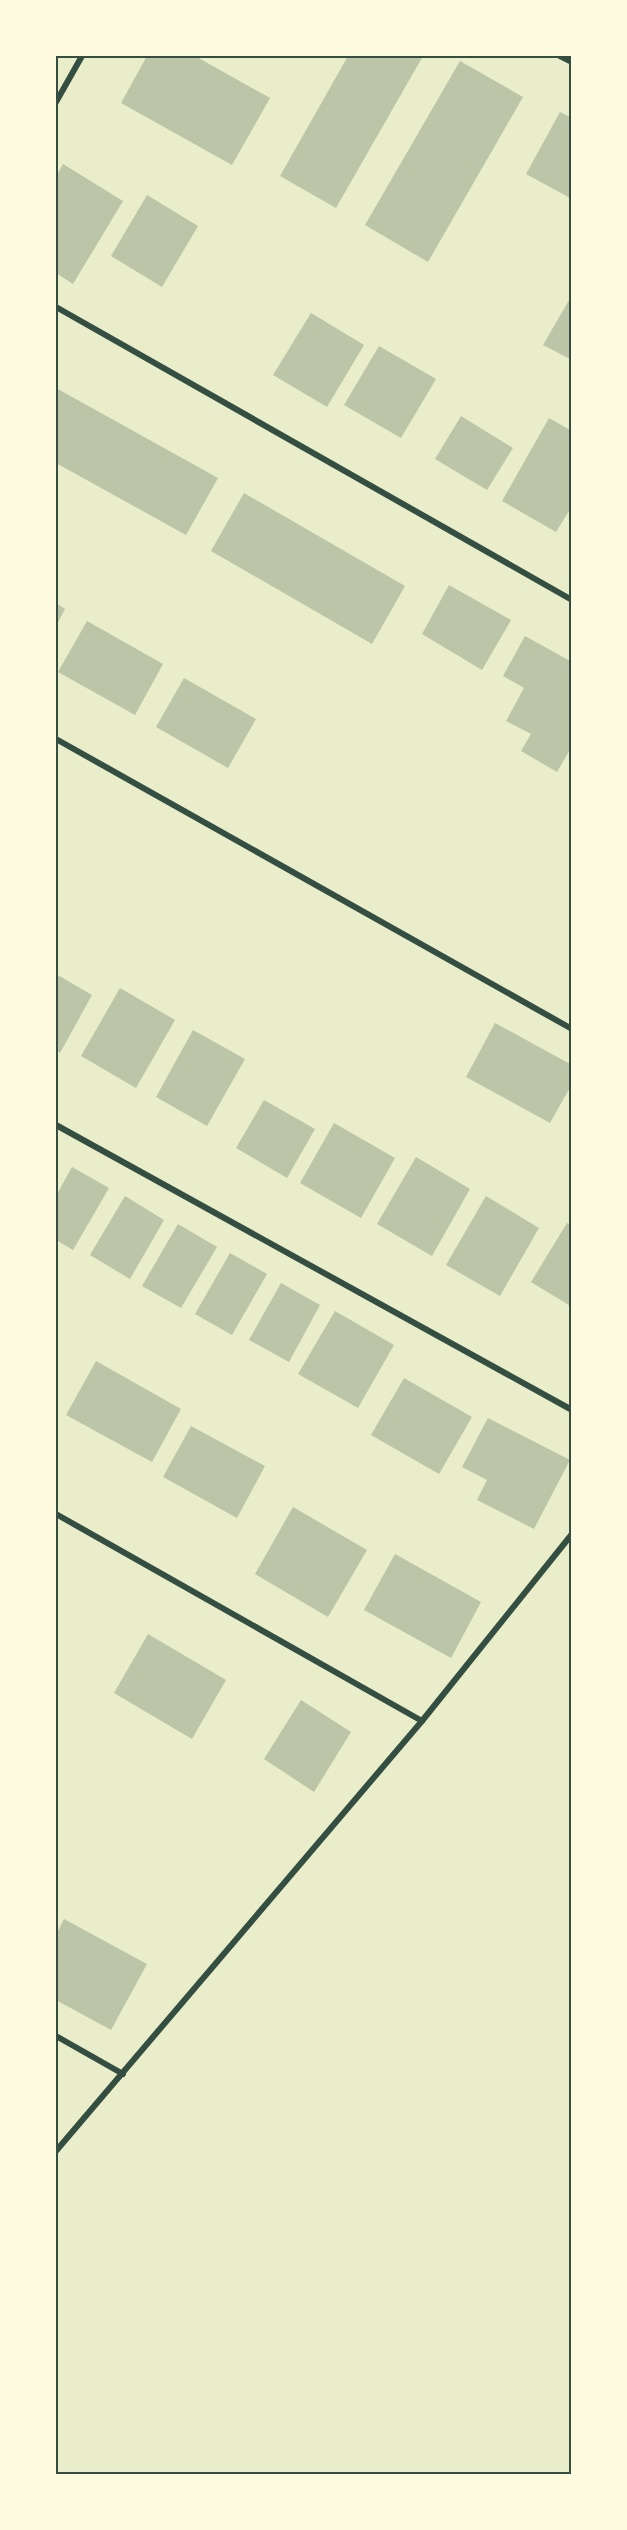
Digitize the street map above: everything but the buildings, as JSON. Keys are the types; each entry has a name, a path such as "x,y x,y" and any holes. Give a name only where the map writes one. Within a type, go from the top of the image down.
{"street":[{"path":"56,102 82,56"},
{"path":"560,56 572,62"},
{"path":"56,307 572,600"},
{"path":"56,739 572,1029"},
{"path":"56,1125 572,1410"},
{"path":"56,1514 422,1721"},
{"path":"56,2151 422,1721 572,1534"},
{"path":"56,2036 123,2074"}]}
